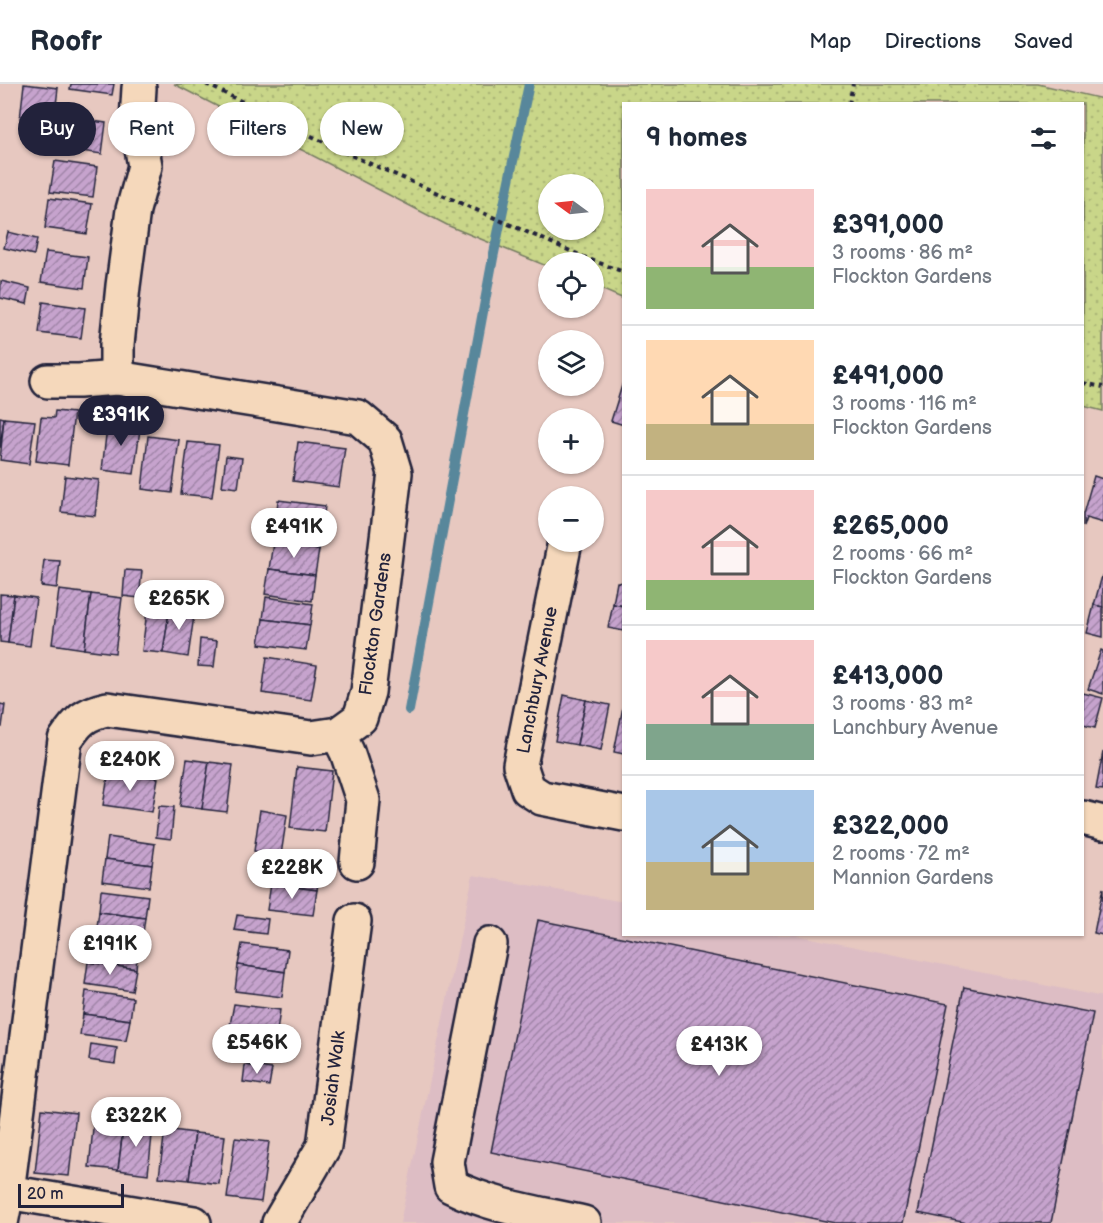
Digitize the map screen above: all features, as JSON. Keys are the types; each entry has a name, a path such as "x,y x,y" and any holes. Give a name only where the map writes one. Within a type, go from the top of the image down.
{"street":[{"path":"117,378 117,344 123,286 134,210 145,166 137,121 139,88"},
{"name":"Flockton Gardens","path":"48,381 117,378 358,417 385,440 395,473 368,692 360,718 339,734"},
{"name":"Lanchbury Avenue","path":"563,552 520,765 528,789 542,798 622,814"},
{"path":"194,1223 4,1208 65,740 76,724 89,713 107,709 311,738 339,734 363,800 357,862"},
{"path":"1084,818 1103,822"},
{"name":"Josiah Walk","path":"279,1223 324,1146 354,921"},
{"path":"490,944 447,1162 451,1186 475,1198 568,1221"}],"path":[{"path":"206,84 348,154 591,261 622,271"},
{"path":"849,102 853,84"},
{"path":"1084,383 1103,387"}],"shaded area":[{"path":"473,875 622,902 622,936 801,936 1103,997 1103,1223 400,1223"}],"green space":[{"path":"174,84 1038,84 1103,99 1103,411 1084,406 1084,102 622,102 622,298 604,290 604,252 538,252 538,262 449,226 308,153 308,102 209,102"}],"building":[{"path":"24,84 58,88 56,102 22,102"},
{"path":"71,84 114,84 112,95 70,89"},
{"path":"96,122 106,123 102,154 96,153"},
{"path":"55,161 97,167 93,197 50,192"},
{"path":"49,198 92,204 87,234 45,228"},
{"path":"8,232 37,239 34,255 4,248"},
{"path":"46,252 88,257 84,288 41,282"},
{"path":"1,281 30,288 27,304 0,298"},
{"path":"43,302 85,308 81,338 39,333"},
{"path":"622,385 622,424 611,421"},
{"path":"55,411 74,413 68,465 36,461 41,417 54,418"},
{"path":"0,417 4,418 0,448"},
{"path":"4,418 35,421 29,464 0,460"},
{"path":"108,418 133,422 132,427 140,429 134,474 102,470"},
{"path":"148,436 179,440 172,493 142,489"},
{"path":"188,442 219,445 212,497 181,494"},
{"path":"298,442 345,448 339,487 293,481"},
{"path":"226,456 242,458 238,488 222,486"},
{"path":"65,476 99,480 95,516 61,512"},
{"path":"1094,476 1103,479 1103,523 1086,518 1084,524 1084,511"},
{"path":"278,500 325,506 322,528 276,521"},
{"path":"276,521 322,528 319,550 273,543"},
{"path":"273,543 319,550 315,575 269,569"},
{"path":"44,560 60,561 57,588 41,586"},
{"path":"269,569 315,575 312,601 265,594"},
{"path":"125,570 142,571 139,598 123,596"},
{"path":"1103,576 1103,607 1094,605"},
{"path":"617,582 622,583 622,606 613,604"},
{"path":"59,590 91,594 84,649 52,644"},
{"path":"0,594 14,595 8,643 0,642"},
{"path":"91,594 122,598 115,653 84,649"},
{"path":"14,595 36,598 30,646 8,643"},
{"path":"266,597 313,604 310,625 263,619"},
{"path":"148,603 170,606 163,653 142,651"},
{"path":"613,604 622,606 622,631 608,628"},
{"path":"1094,605 1103,607 1103,637 1087,633"},
{"path":"170,606 195,609 188,657 163,653"},
{"path":"263,619 310,625 306,650 259,644"},
{"path":"200,639 217,641 214,667 198,666"},
{"path":"1101,650 1103,651 1103,694 1088,689"},
{"path":"267,657 317,665 311,700 262,693"},
{"path":"1084,693 1103,698 1095,728 1084,725"},
{"path":"564,695 586,700 577,745 555,741"},
{"path":"586,700 610,705 601,750 577,745"},
{"path":"0,704 5,705 2,727 0,727"},
{"path":"622,712 622,754 614,752"},
{"path":"1103,752 1103,790 1096,789"},
{"path":"187,759 209,762 202,809 180,806"},
{"path":"209,762 233,765 227,812 202,809"},
{"path":"297,767 332,771 325,832 290,828"},
{"path":"109,771 158,778 152,812 103,805"},
{"path":"159,806 174,807 171,839 156,837"},
{"path":"260,810 287,815 281,855 254,851"},
{"path":"108,837 155,844 152,865 105,859"},
{"path":"105,859 152,865 149,887 102,881"},
{"path":"273,863 320,869 317,890 271,884"},
{"path":"271,884 317,890 313,915 267,910"},
{"path":"1103,888 1103,935 1094,933"},
{"path":"101,890 148,896 145,918 99,912"},
{"path":"99,912 145,918 142,940 96,934"},
{"path":"237,915 268,919 266,934 234,930"},
{"path":"538,920 948,1004 903,1223 835,1223 491,1152"},
{"path":"91,940 138,947 136,969 88,962"},
{"path":"242,944 288,950 285,972 238,965"},
{"path":"88,962 136,969 132,991 85,984"},
{"path":"238,965 285,972 282,997 235,991"},
{"path":"964,987 1093,1013 1051,1223 967,1223 918,1213"},
{"path":"86,991 133,998 130,1020 83,1014"},
{"path":"234,1004 280,1010 277,1032 230,1025"},
{"path":"83,1014 130,1020 126,1041 80,1035"},
{"path":"230,1025 277,1032 274,1057 227,1051"},
{"path":"91,1044 117,1048 115,1064 89,1060"},
{"path":"245,1065 272,1069 269,1086 243,1082"},
{"path":"42,1109 76,1113 69,1176 35,1173"},
{"path":"94,1119 124,1122 118,1170 89,1167"},
{"path":"124,1122 153,1126 148,1174 118,1170"},
{"path":"165,1129 195,1133 189,1180 159,1177"},
{"path":"195,1133 225,1136 219,1184 189,1180"},
{"path":"235,1138 269,1142 261,1202 227,1198"}],"waterway":[{"path":"409,710 493,258 529,84"}]}
